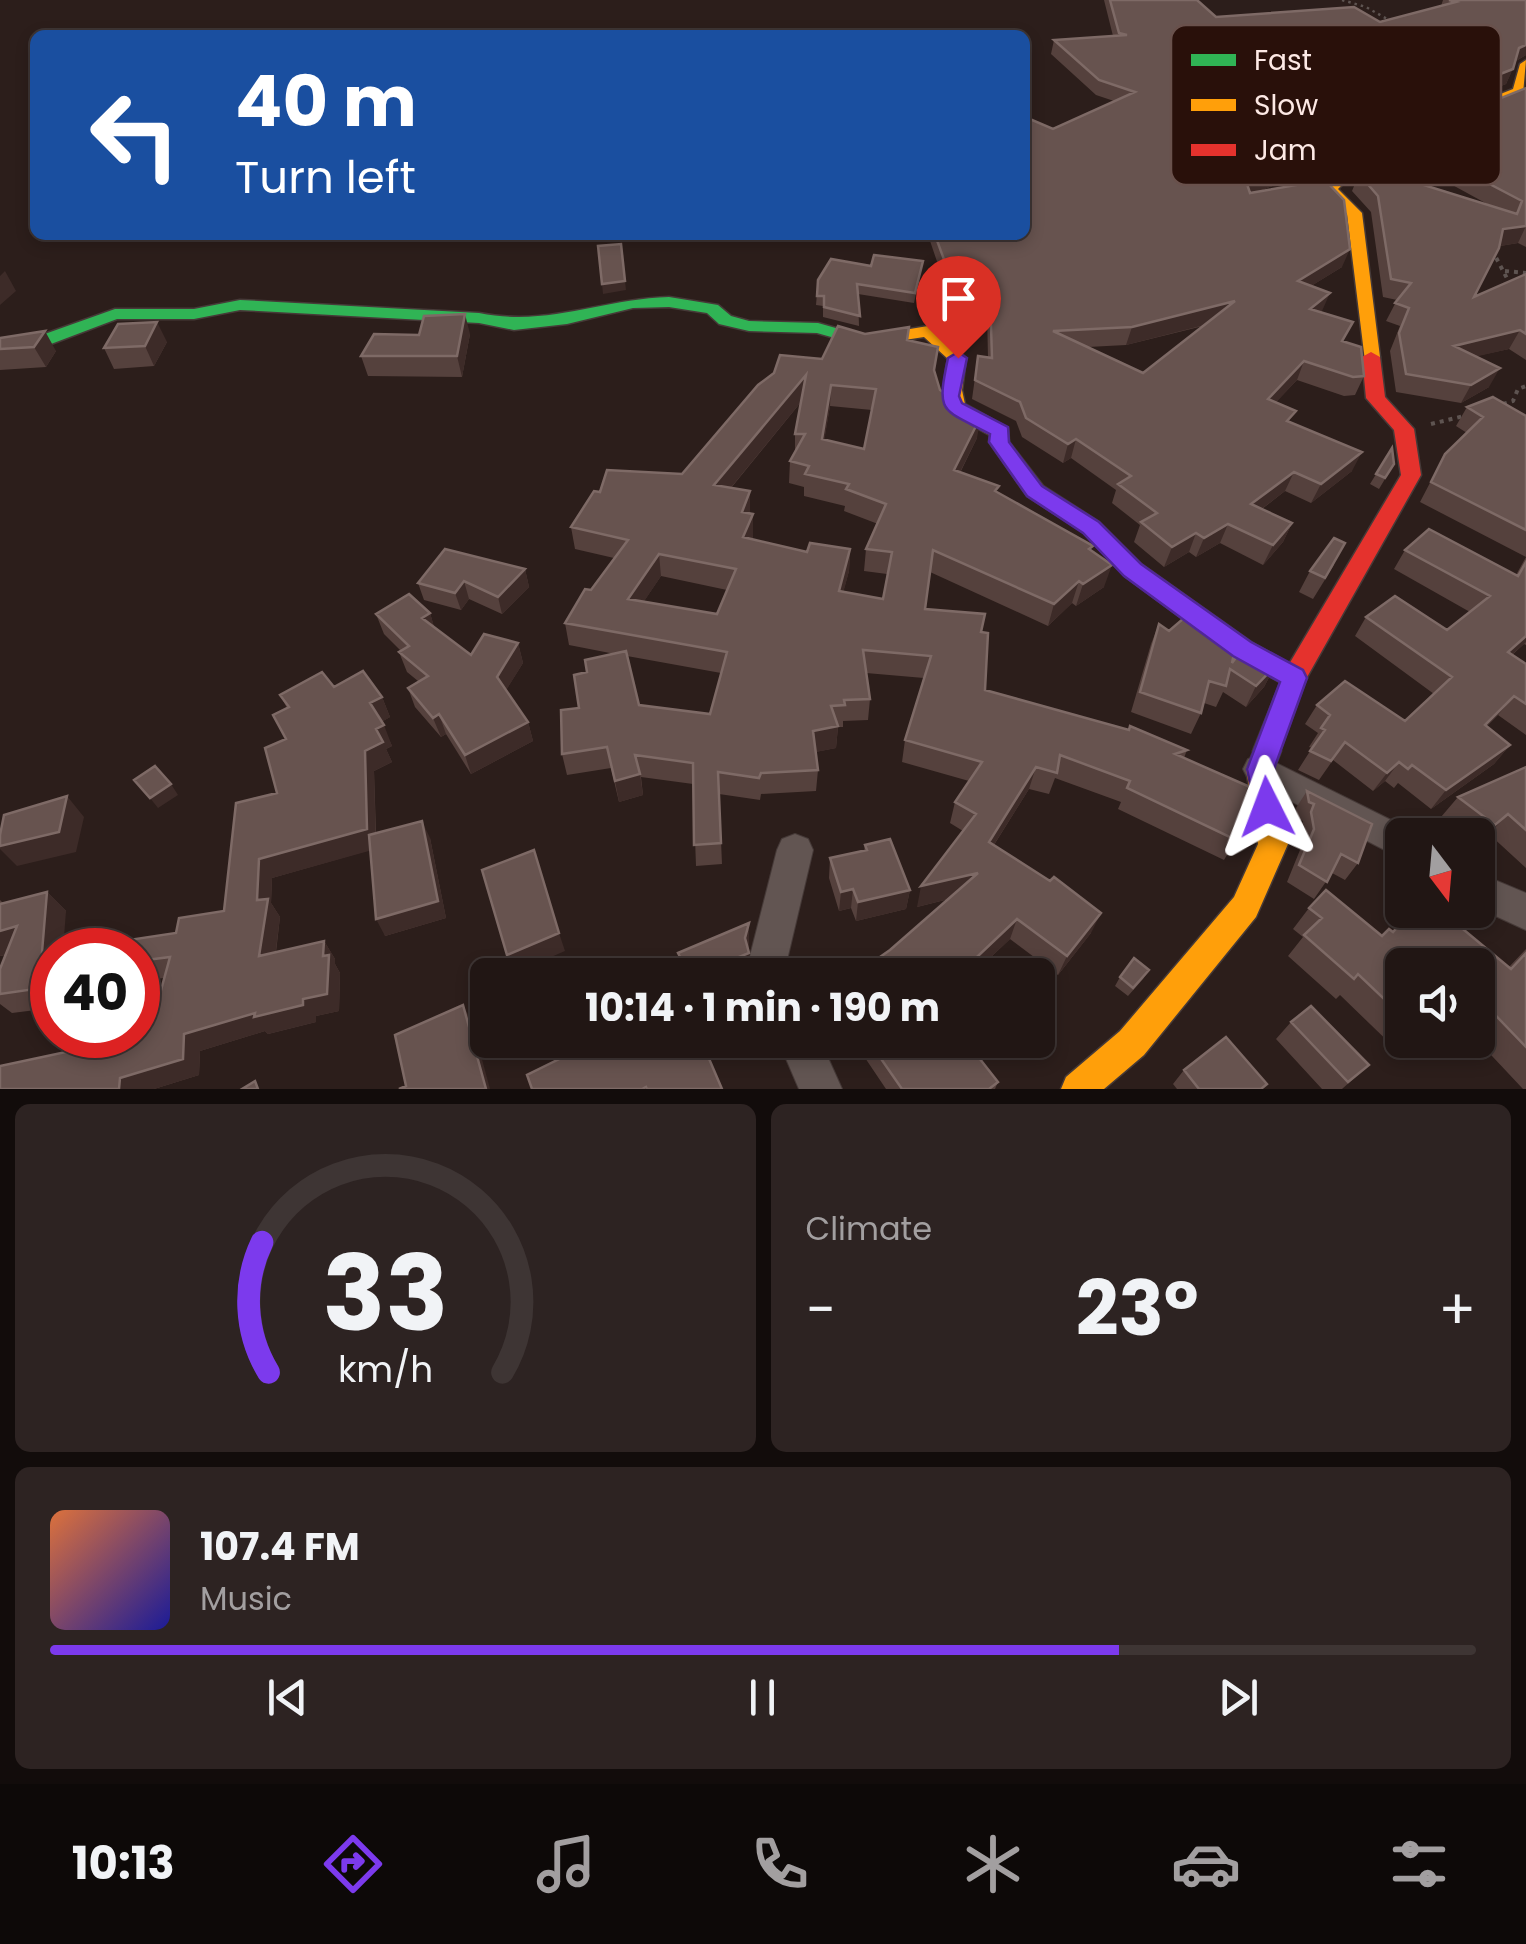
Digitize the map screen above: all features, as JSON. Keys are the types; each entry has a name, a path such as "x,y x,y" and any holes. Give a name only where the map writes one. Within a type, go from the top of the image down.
{"street":[{"path":"1501,98 1519,91 1526,64"},
{"path":"1078,1089 1132,1042 1245,907 1273,844 1260,769 1294,678 1411,475 1404,429 1376,398 1354,213 1330,189 1334,185"},
{"path":"0,346 45,340 116,314 194,314 240,305 479,318 514,325 567,319 633,303 669,302 712,309 725,320 749,326 818,328 863,341 928,331 958,358 950,396 954,407 1001,432 999,442 1035,491 1091,528 1132,570 1242,649 1294,678"},
{"path":"1260,769 1385,834"},
{"path":"768,958 794,850"},
{"path":"1495,898 1526,912"},
{"path":"807,1058 821,1089"}],"path":[{"path":"1342,0 1366,7 1398,25"},
{"path":"1482,242 1505,271 1513,293"},
{"path":"1505,271 1526,273"},
{"path":"1494,407 1513,401 1518,389 1526,386"},
{"path":"1404,429 1475,413"}],"building":[{"path":"1110,0 1197,0 1216,17 1354,7 1380,22 1456,2 1449,0 1526,0 1526,45 1519,48 1513,69 1501,74 1501,25 1171,25 1171,185 1247,185 1250,193 1296,185 1330,185 1344,200 1350,249 1298,281 1330,293 1310,309 1353,322 1342,341 1361,347 1364,376 1353,377 1304,361 1268,399 1296,411 1287,421 1362,452 1321,484 1294,472 1251,504 1292,523 1273,545 1228,524 1204,538 1196,533 1172,547 1141,522 1157,513 1118,484 1131,476 1076,439 1068,444 1026,418 1020,402 975,380 978,356 992,358 990,295 977,295 974,277 949,273 937,240 1030,240 1030,119 1053,129 1135,92 1099,80 1054,40 1127,35 1119,33","holes":["1235,301 1143,373 1053,331 1132,327"]},
{"path":"1526,88 1526,226 1503,229 1499,248 1474,297 1526,274 1526,334 1520,330 1454,346 1500,368 1471,385 1406,374 1399,333 1409,308 1395,303 1411,283 1391,279 1378,196 1368,185 1424,185 1517,214 1522,201 1492,185 1501,185 1501,98"},
{"path":"621,244 625,281 602,284 598,246"},
{"path":"874,255 923,261 915,293 857,284 860,316 824,307 824,296 817,296 818,280 831,259 871,266"},
{"path":"465,314 457,356 361,356 374,334 419,335 424,316"},
{"path":"157,322 145,346 104,348 118,324"},
{"path":"838,326 865,334 909,327 907,340 938,347 934,370 940,390 981,416 954,470 999,486 995,491 1093,546 1089,549 1112,565 1083,584 1079,581 1054,604 933,550 925,609 985,614 981,632 988,633 985,690 1129,730 1130,726 1187,750 1175,754 1250,787 1252,795 1236,840 1127,788 1130,781 1060,755 1057,773 1036,767 989,842 1050,881 1054,877 1101,913 1067,956 1017,919 976,958 878,958 978,873 921,886 976,814 955,802 982,762 905,740 931,656 863,650 870,699 844,700 845,705 831,706 838,726 813,731 818,770 761,773 759,778 718,772 721,843 694,845 693,763 635,755 640,774 615,781 607,747 562,754 561,710 579,708 574,675 587,672 585,660 626,651 639,705 710,714 727,652 565,623 585,589 591,590 628,540 571,527 594,491 600,492 607,470 682,474 758,385 774,373 780,355 822,359","holes":["806,375 795,434 805,434 790,461 809,466 805,474 849,484 846,489 886,504 866,549 892,552 883,599 839,591 850,549 810,543 807,552 743,537 753,514 742,512 750,491 714,485","831,385 876,389 864,449 822,439","659,554 736,569 717,614 628,599"]},
{"path":"45,331 34,347 0,349 0,338"},
{"path":"1493,397 1526,416 1526,530 1431,482 1445,454 1483,417 1467,407"},
{"path":"1392,448 1394,464 1385,478 1376,474"},
{"path":"1429,529 1518,576 1526,562 1526,636 1508,652 1526,664 1526,704 1514,696 1485,725 1510,745 1446,790 1412,765 1408,769 1399,762 1387,773 1345,742 1331,761 1310,751 1330,715 1317,705 1345,681 1405,721 1452,677 1366,617 1395,596 1447,630 1490,596 1405,550"},
{"path":"1334,538 1345,543 1325,578 1310,571"},
{"path":"445,549 525,569 498,597 464,581 455,593 418,583"},
{"path":"409,594 430,613 422,618 471,655 484,634 518,643 497,677 528,722 465,755 439,714 433,718 408,688 428,676 399,652 409,646 376,614"},
{"path":"1184,618 1234,653 1232,663 1243,648 1275,666 1256,686 1230,669 1226,686 1209,681 1201,713 1140,692 1159,624 1169,631"},
{"path":"363,671 382,697 370,703 384,725 376,729 383,742 365,751 367,829 259,859 257,900 268,899 259,956 324,941 323,956 329,955 327,994 303,999 303,1005 254,1017 255,1013 184,1034 183,1059 120,1078 119,1089 0,1089 0,1066 38,1058 160,1058 160,994 170,957 160,958 160,935 176,933 179,918 224,911 236,803 277,793 265,748 286,739 273,715 289,707 280,695 322,672 334,687"},
{"path":"155,766 171,784 150,798 134,780"},
{"path":"1526,767 1526,830 1508,814 1495,825 1495,818 1486,818 1458,797"},
{"path":"1307,791 1372,824 1358,863 1341,854 1327,882 1299,865 1314,829 1314,804 1309,802"},
{"path":"67,796 59,832 0,846 4,815"},
{"path":"422,821 438,901 376,919 369,835"},
{"path":"890,839 910,890 858,902 853,889 841,892 830,858 867,850 865,845"},
{"path":"534,850 559,933 507,955 482,870"},
{"path":"1326,890 1382,936 1397,928 1462,928 1486,948 1385,948 1385,1000 1358,974 1354,979 1304,935 1322,918 1309,908"},
{"path":"47,892 44,928 30,928 30,990 0,994 0,969 17,926 0,931 0,904"},
{"path":"749,923 745,938 749,953 737,958 680,958 678,953"},
{"path":"1526,953 1526,1047 1495,1015 1495,956 1511,969"},
{"path":"1134,958 1149,970 1133,988 1120,977"},
{"path":"463,1005 470,1031 470,1058 478,1058 486,1089 399,1089 406,1086 395,1035"},
{"path":"1311,1006 1369,1065 1348,1082 1291,1022"},
{"path":"1226,1037 1267,1084 1261,1089 1199,1089 1184,1070"},
{"path":"561,1058 709,1058 722,1089 532,1089 527,1075"},
{"path":"880,1058 979,1058 998,1082 989,1089 902,1089"},
{"path":"255,1081 258,1089 242,1089"}],"traffic: fast":[{"path":"0,346 45,340 115,314 194,314 240,305 479,318 514,325 567,319 633,303 669,302 712,309 725,320 749,326 818,328 863,341 898,336"}],"traffic: slow":[{"path":"1501,98 1519,91 1526,64"},
{"path":"1334,185 1330,189 1354,213 1371,357"},
{"path":"898,336 928,331 957,358 952,390 956,407 1001,432 999,442 1035,491 1091,527 1133,570 1242,649 1294,678"},
{"path":"1078,1089 1132,1043 1245,907 1273,844 1260,769 1267,751"}],"traffic: jam":[{"path":"1267,751 1294,678 1411,475 1404,429 1376,398 1371,357"}],"route":[{"path":"958,358 950,396 954,407 1001,432 999,442 1035,491 1091,528 1132,570 1242,649 1294,678 1260,769 1267,807"}]}
